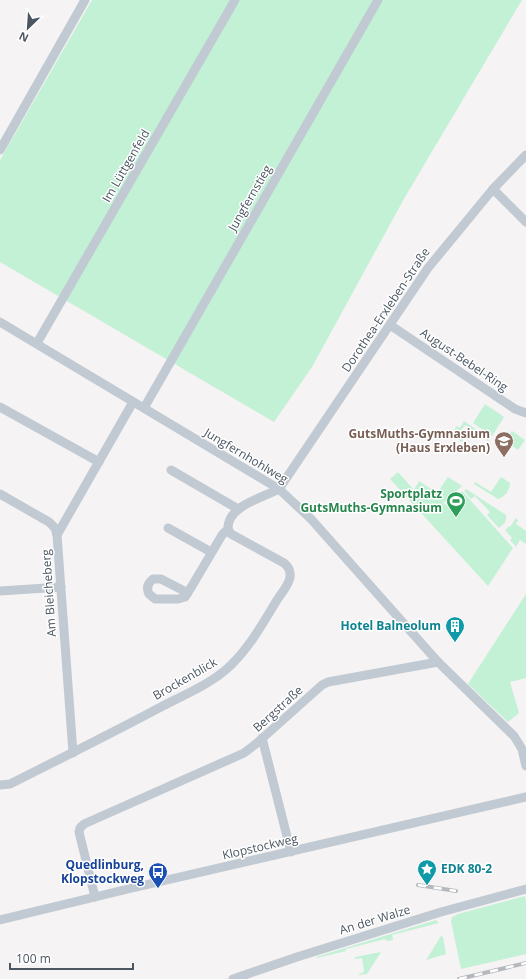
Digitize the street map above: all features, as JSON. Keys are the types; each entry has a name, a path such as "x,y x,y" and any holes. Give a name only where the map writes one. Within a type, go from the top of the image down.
{"street":[{"path":"0,150 85,0"},
{"name":"Im Lüttgenfeld","path":"37,343 235,0"},
{"name":"Jungfernstieg","path":"144,408 378,0"},
{"name":"Dorothea-Erxleben-Straße","path":"279,489 428,268 493,189 526,155"},
{"path":"493,189 526,222"},
{"name":"Jungfernhohlweg","path":"0,322 279,489 311,519 438,662"},
{"name":"August-Bebel-Ring","path":"390,325 515,408 526,413"},
{"name":"Am Bleicheberg","path":"73,753 57,535 133,402"},
{"path":"0,407 99,462"},
{"path":"171,470 238,509"},
{"path":"188,593 211,552 222,535 228,529 228,524 238,509 279,489"},
{"path":"0,494 49,522 55,528 57,535"},
{"path":"168,528 211,552"},
{"name":"Brockenblick","path":"1,788 73,753 216,677 238,658 255,637 287,583 291,571 284,563 231,534 228,529"},
{"path":"0,590 61,587"},
{"path":"438,662 514,736 521,746 526,766"},
{"name":"Bergstraße","path":"95,897 79,830 82,825 244,753 322,685 328,682 438,662"},
{"path":"262,738 291,852"},
{"name":"Klopstockweg","path":"0,920 526,797"},
{"name":"An der Walze","path":"233,979 297,957 441,912 526,889"}],"green space":[{"path":"92,0 522,0 405,197 312,367 274,422 0,262 0,160"},
{"path":"485,404 504,417 492,436 473,423"},
{"path":"464,421 490,439 488,441 465,425 458,434 464,438 462,442 451,434 457,426 460,428"},
{"path":"512,431 525,440 518,450 505,441"},
{"name":"Sportplatz GutsMuths-Gymnasium","path":"398,472 414,490 419,481 437,493 448,477 462,486 443,503 446,505 462,491 513,548 488,586 390,479"},
{"path":"501,477 510,483 510,486 505,495 498,499 474,484 475,482 491,492"},
{"path":"466,489 506,515 506,521 504,524 499,528 487,515 490,512 475,496 471,499 464,491"},
{"path":"516,518 518,520 516,524 526,531 526,544 520,540 516,547 510,540 512,538 505,530 509,526 510,527"},
{"path":"526,594 526,678 510,682 519,713 508,722 468,684"},
{"path":"525,896 526,954 461,969 451,921 452,917 458,914"},
{"path":"436,920 439,923 392,935 393,940 387,941 385,939 346,949 346,951 316,957"},
{"path":"441,936 443,937 446,954 426,960"},
{"path":"381,952 367,974 359,975 364,972 362,958 355,959 355,957"}],"railway":[{"path":"418,885 456,891"},
{"path":"459,979 526,963"}],"place":[{"name":"GutsMuths-Gymnasium (Haus Erxleben)","path":"504,458"},
{"name":"Sportplatz GutsMuths-Gymnasium","path":"456,518"},
{"name":"Hotel Balneolum","path":"455,643"},
{"name":"EDK 80-2","path":"427,886"},
{"name":"Quedlinburg, Klopstockweg","path":"158,889"}]}
